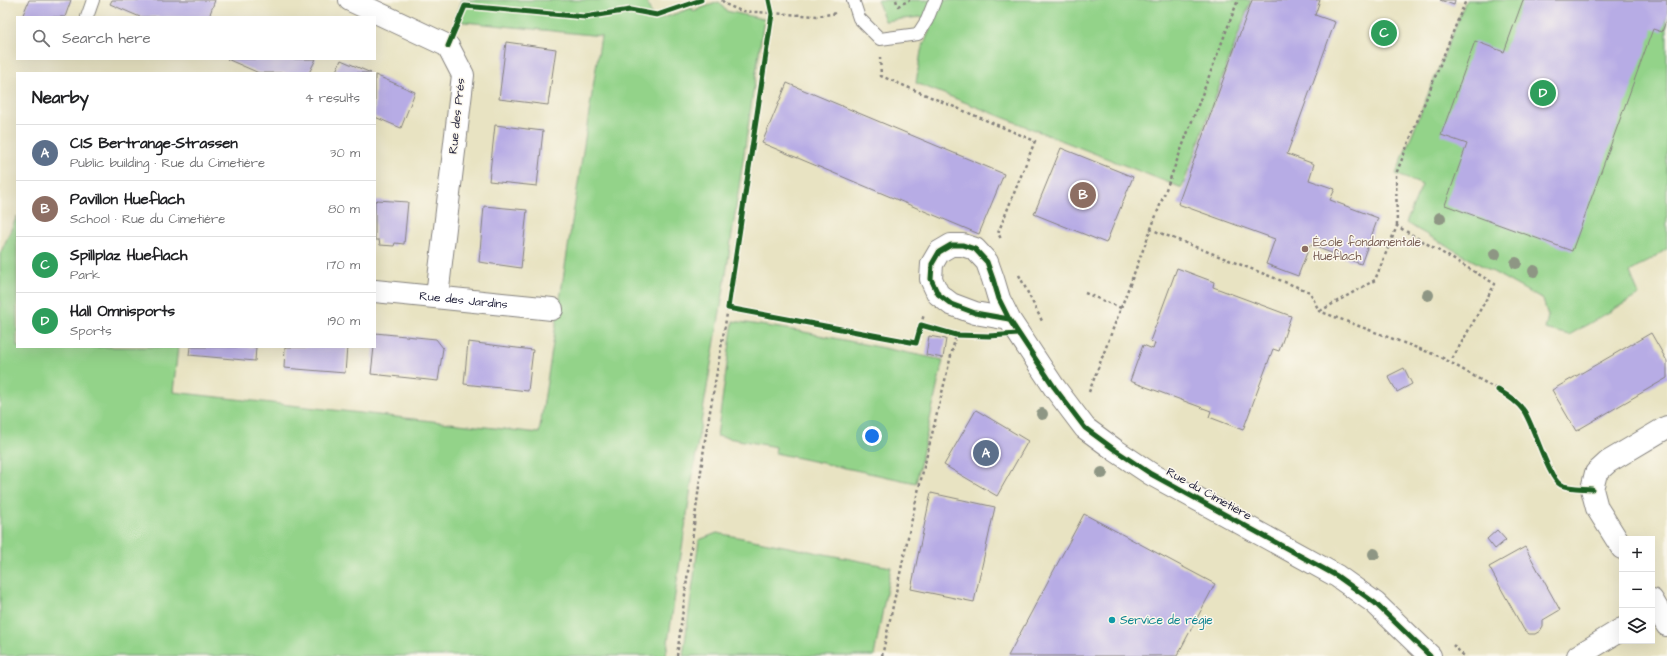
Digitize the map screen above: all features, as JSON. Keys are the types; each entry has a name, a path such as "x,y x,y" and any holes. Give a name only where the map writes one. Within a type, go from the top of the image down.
{"street":[{"name":"Rue des Prés","path":"350,0 448,46 463,75 437,296"},
{"name":"Rue des Jardins","path":"376,291 437,296 552,309"},
{"name":"Rue du Cimetière","path":"1009,319 1050,381 1085,428 1151,474 1336,576 1375,603 1430,656"},
{"path":"1619,543 1597,508 1592,489 1596,472 1608,462 1667,427"},
{"path":"1578,656 1619,631"}],"lane":[{"path":"87,16 93,0"},
{"path":"854,5 860,18 880,39 918,34 927,20 935,0"}],"path":[{"path":"722,0 725,4 741,11 817,16 854,5"},
{"path":"896,0 898,6 910,0"},
{"path":"1087,397 1238,0"},
{"path":"1319,311 1375,280 1397,226 1396,174 1466,0"},
{"path":"770,7 772,14 770,22"},
{"path":"880,39 881,76 1035,141 998,233 1002,240"},
{"path":"1397,226 1495,284 1451,361"},
{"path":"1150,229 1310,292 1319,311 1451,361 1498,390"},
{"path":"1016,268 1044,325"},
{"path":"1085,293 1121,308"},
{"path":"677,656 705,440 729,301"},
{"path":"728,308 735,310"},
{"path":"919,331 921,325 928,327"},
{"path":"949,333 962,335"},
{"path":"882,656 917,496 956,334"}],"green space":[{"path":"462,0 646,0 653,18 660,19 692,8 693,11 719,2 726,11 764,19 724,288 698,440 666,656 0,656 0,254 16,218 16,348 178,348 173,392 539,433 601,36 455,21"},
{"path":"877,0 1251,0 1182,188 916,83 921,51 933,22 920,17 885,21"},
{"path":"1466,0 1667,0 1667,249 1630,272 1639,295 1569,335 1545,329 1548,316 1543,300 1406,223 1422,185 1396,174"},
{"path":"733,321 799,331 943,360 916,483 775,453 776,447 717,436"},
{"path":"717,533 891,567 874,656 683,656 699,540"}],"building":[{"path":"29,0 71,0 65,16 22,16"},
{"path":"112,0 215,0 210,14 211,16 138,16 110,4"},
{"path":"1252,0 1320,0 1315,15 1335,22 1287,154 1314,164 1309,180 1335,189 1330,200 1378,218 1361,264 1310,245 1298,276 1266,264 1275,239 1178,204"},
{"path":"1440,0 1455,0 1454,5"},
{"path":"1523,0 1667,0 1667,18 1662,32 1653,29 1572,251 1445,205 1467,144 1441,135 1475,41 1504,52"},
{"path":"506,42 556,49 548,105 499,99"},
{"path":"229,60 316,60 310,72 257,72"},
{"path":"341,60 369,72 335,72"},
{"path":"376,75 415,92 401,128 376,117"},
{"path":"787,83 1004,174 979,234 762,143"},
{"path":"495,125 543,131 537,186 489,181"},
{"path":"1061,148 1133,177 1106,243 1034,214"},
{"path":"376,201 408,202 404,244 395,243 394,246 380,245 379,240 376,240"},
{"path":"484,206 527,210 521,268 479,262"},
{"path":"1177,268 1214,282 1213,287 1291,316 1279,351 1273,349 1243,430 1209,417 1211,411 1130,381 1143,345 1153,349 1155,343 1150,341"},
{"path":"376,333 436,339 443,348 438,381 371,374 374,348 376,348"},
{"path":"1651,333 1667,361 1667,378 1576,431 1552,390"},
{"path":"929,336 946,339 943,358 926,355"},
{"path":"468,342 533,350 528,391 464,384"},
{"path":"190,348 256,348 255,361 189,355"},
{"path":"285,348 347,348 345,373 284,368"},
{"path":"1404,368 1412,384 1397,392 1388,376"},
{"path":"976,410 1028,441 997,496 944,465"},
{"path":"931,493 995,507 974,602 911,589"},
{"name":"Service de régie","path":"1084,514 1215,584 1177,656 1008,656"},
{"path":"1497,530 1506,540 1495,549 1487,539"},
{"path":"1525,547 1560,610 1543,620 1543,626 1540,631 1535,634 1529,634 1524,630 1489,567"}],"cycle path":[{"path":"448,46 465,6 585,17 630,10 657,15 701,0"},
{"path":"769,0 772,14 728,308 916,343 921,325 956,335 989,336 1018,334"},
{"path":"1009,319 975,313 951,304 938,294 931,279 932,264 939,252 951,245 963,245 975,249 987,262 999,299 1009,319 1054,387 1085,428 1151,474 1337,576 1375,603 1430,656"},
{"path":"1498,390 1509,396 1524,411 1556,481 1561,485 1568,487 1592,489"}],"place":[{"name":"Spillplaz Hueflach","path":"1384,33"},
{"name":"Hall Omnisports","path":"1543,93"},
{"name":"Pavillon Hueflach","path":"1083,195"},
{"name":"École fondamentale Hueflach","path":"1305,249"},
{"name":"CIS Bertrange-Strassen","path":"986,453"},
{"name":"Service de régie","path":"1112,620"}]}
